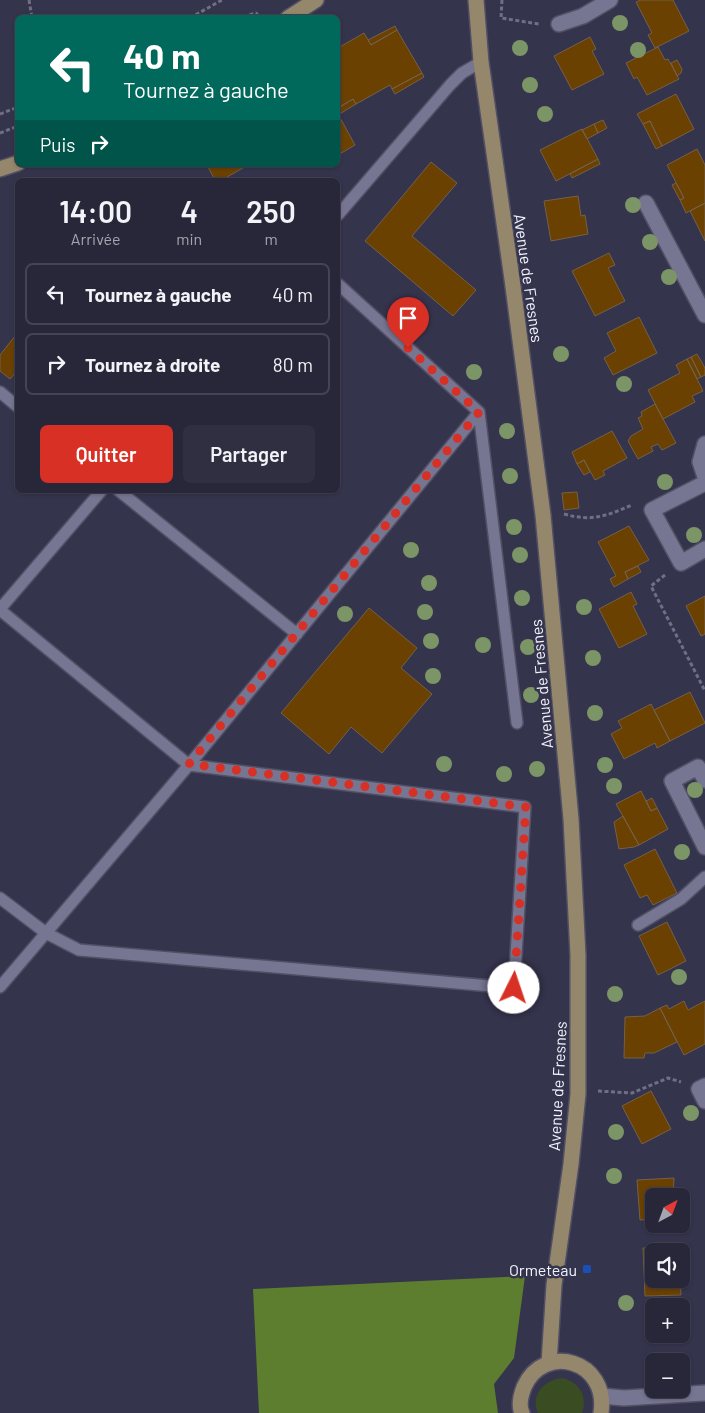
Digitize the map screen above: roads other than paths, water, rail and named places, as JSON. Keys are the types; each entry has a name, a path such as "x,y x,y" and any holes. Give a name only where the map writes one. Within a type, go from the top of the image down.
{"street":[{"path":"293,15 316,0"},
{"path":"559,24 584,16 610,0"},
{"name":"Avenue de Fresnes","path":"475,2 481,62 543,515 571,818 578,956 578,1094 571,1164 554,1285 549,1363"},
{"path":"0,169 15,164"},
{"path":"646,203 705,315"},
{"path":"705,444 700,462 705,477"},
{"path":"705,483 652,510 681,563 705,549"},
{"path":"705,779 698,767 672,781 705,847"},
{"path":"522,1413 521,1394 527,1381 536,1370 549,1363 568,1362 588,1371 600,1386 602,1396 601,1413"},
{"path":"602,1396 624,1398 705,1393"}],"lane":[{"path":"340,213 450,85 462,73 481,62"},
{"path":"340,286 479,412 517,724"},
{"path":"0,392 15,401"},
{"path":"0,987 189,764 479,412"},
{"path":"0,898 46,933 79,950 514,988 526,807 189,764 0,610 99,493"},
{"path":"122,493 297,634"},
{"path":"638,925 681,899 705,877"}],"place":[{"name":"Ormeteau","path":"587,1269"}]}
